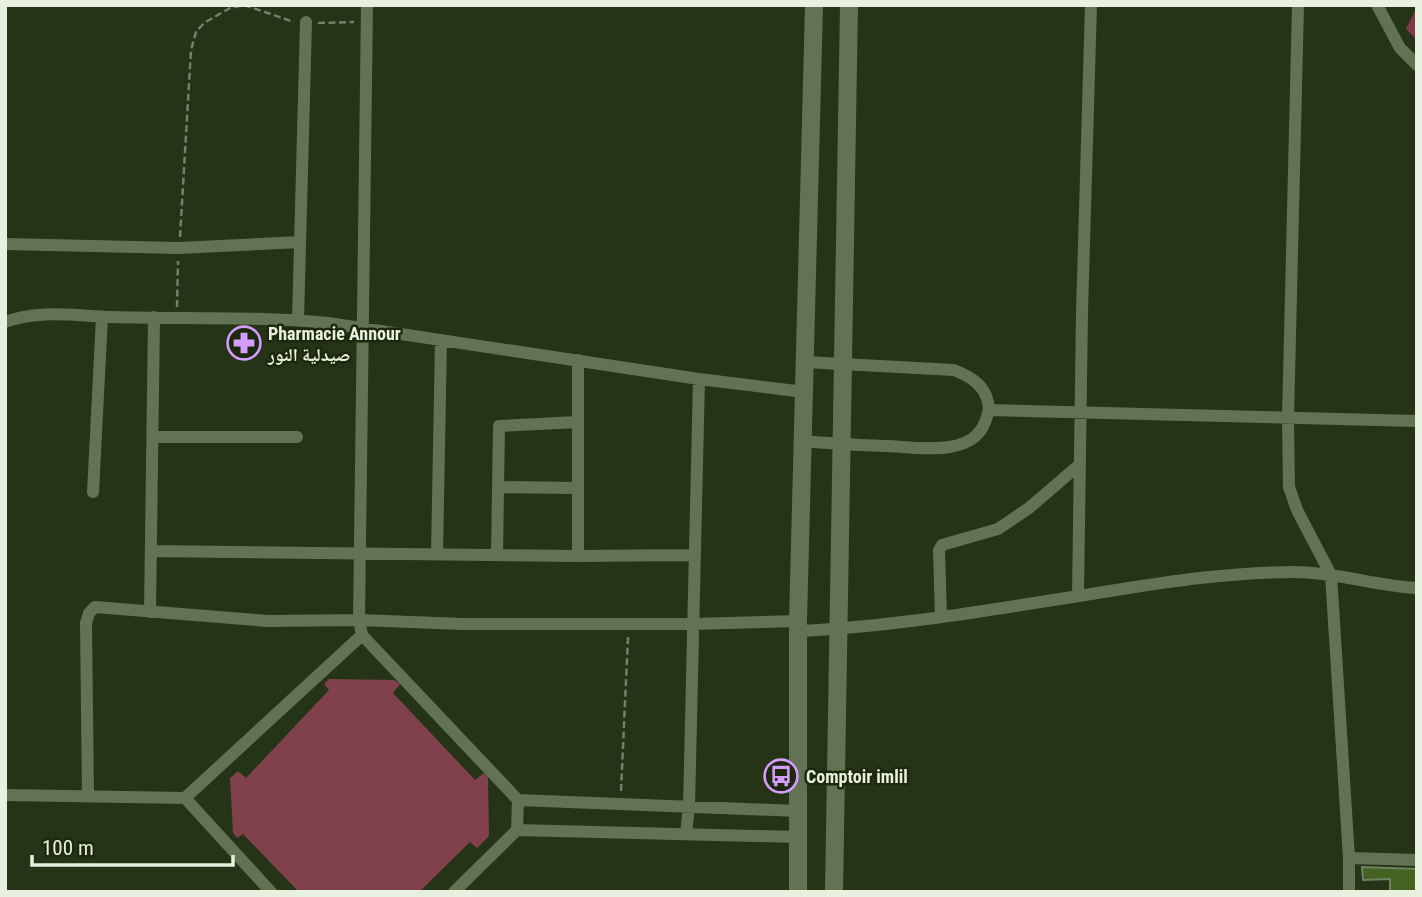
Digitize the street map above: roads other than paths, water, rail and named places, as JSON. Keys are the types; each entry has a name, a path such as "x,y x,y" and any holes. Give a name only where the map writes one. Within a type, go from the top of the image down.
{"main road":[{"path":"798,892 799,626 814,5"},
{"path":"834,892 849,5"}],"street":[{"path":"367,5 359,620 362,635 518,800 799,811"},
{"path":"1078,596 1079,413 1091,5"},
{"path":"1298,5 1288,418 1289,486 1297,510 1331,575 1349,892"},
{"path":"1377,5 1400,48 1417,65"},
{"path":"298,320 306,22"},
{"path":"5,244 179,248 300,242"},
{"path":"5,322 34,316 298,320 362,327 804,393"},
{"path":"93,492 102,317"},
{"path":"150,612 154,317"},
{"path":"437,554 441,340"},
{"path":"578,360 578,556"},
{"path":"804,441 944,448 975,438 982,430 990,410 986,394 979,385 968,375 954,370 805,362"},
{"path":"686,833 689,807 699,379"},
{"path":"990,410 1417,421"},
{"path":"497,555 499,426 578,422"},
{"path":"153,437 297,437"},
{"path":"941,617 939,550 942,545 998,529 1029,508 1079,465"},
{"path":"498,487 578,488"},
{"path":"151,551 694,555"},
{"path":"88,796 86,623 89,613 95,607 268,621 692,624 799,626 837,630 1207,578 1297,572 1417,588"},
{"path":"5,795 185,798 362,635"},
{"path":"185,798 271,892"},
{"path":"454,892 517,830 518,800"},
{"path":"517,830 799,837"},
{"path":"1349,858 1417,860"}],"place":[{"name":"Pharmacie Annour صيدلية النور","path":"244,343"},
{"name":"Comptoir imlil","path":"781,776"}]}
